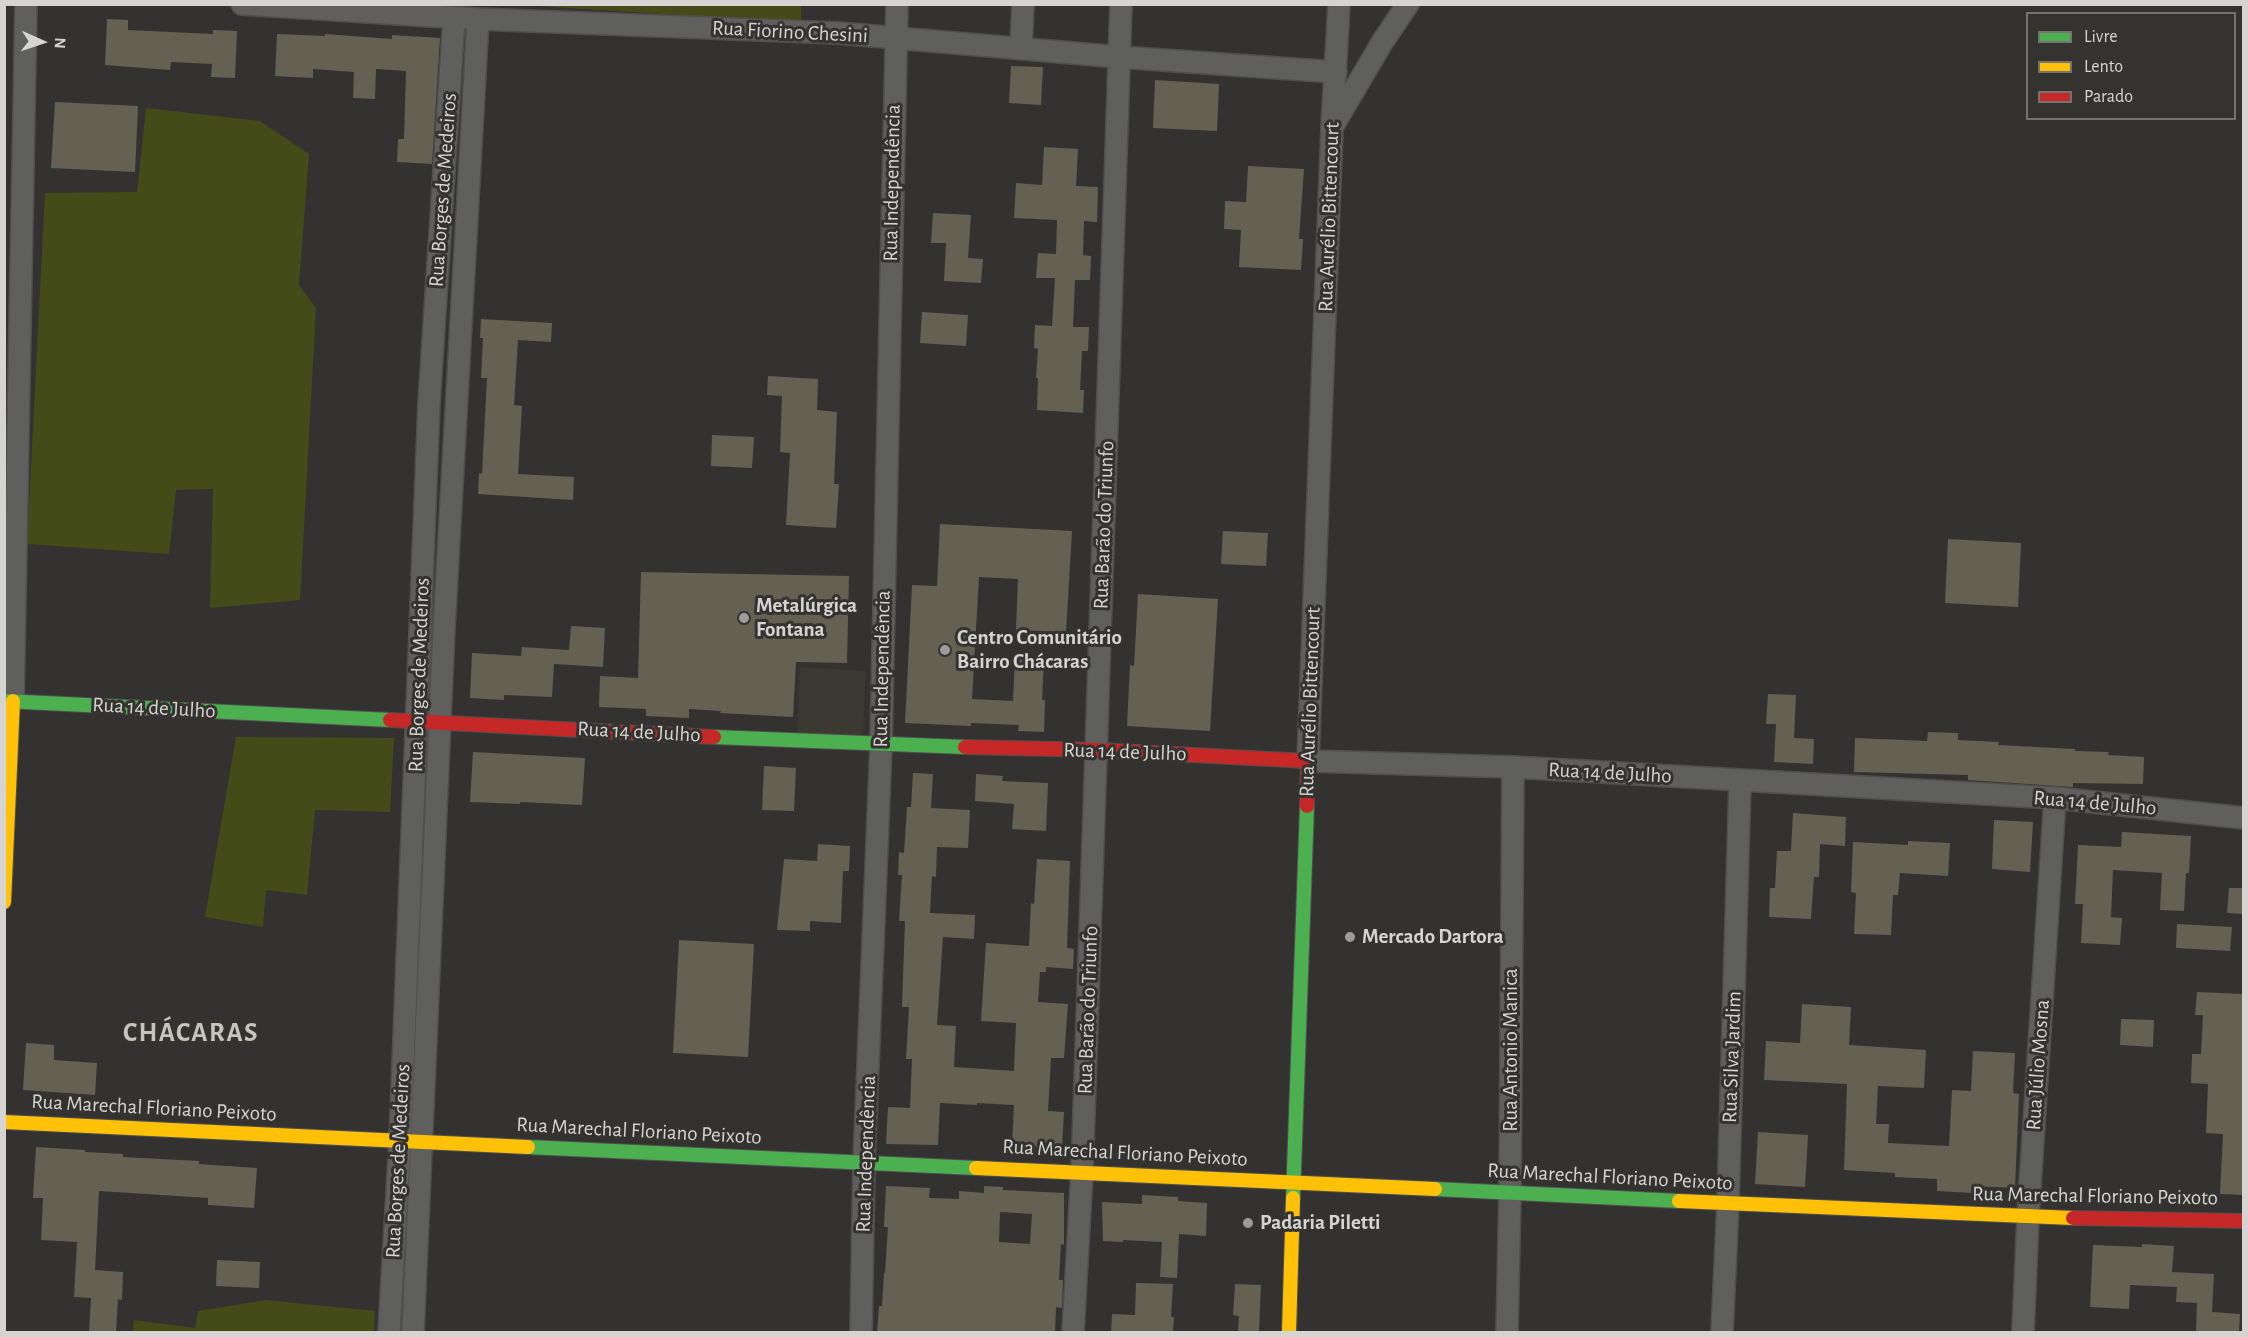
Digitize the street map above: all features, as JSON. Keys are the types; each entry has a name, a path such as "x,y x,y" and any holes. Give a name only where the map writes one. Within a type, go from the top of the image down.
{"street":[{"path":"4,902 26,4"},
{"name":"Rua Fiorino Chesini","path":"242,4 454,18 826,33 1336,72"},
{"name":"Rua Independência","path":"861,1332 864,1163 880,745 897,4"},
{"path":"1021,49 1023,4"},
{"name":"Rua Barão do Triunfo","path":"1073,1332 1082,1172 1121,4"},
{"name":"Rua Aurélio Bittencourt","path":"1289,1332 1308,761 1332,127 1339,4"},
{"path":"1332,127 1383,41 1408,4"},
{"name":"Rua Borges de Medeiros","path":"389,1332 429,403 454,18"},
{"name":"Rua Borges de Medeiros","path":"413,1332 440,722 478,19"},
{"path":"429,403 457,404"},
{"name":"Rua 14 de Julho","path":"9,701 880,745 1097,750 1308,761 1513,767 2055,798 2244,818"},
{"name":"Rua Antonio Manica","path":"1507,1332 1513,767"},
{"name":"Rua Silva Jardim","path":"1722,1332 1740,781"},
{"name":"Rua Júlio Mosna","path":"2023,1332 2028,1217 2055,798"},
{"name":"Rua Marechal Floriano Peixoto","path":"4,1122 2028,1217 2244,1221"}],"shaded area":[{"path":"800,667 866,671 862,740 797,737"}],"green space":[{"path":"522,5 801,5 801,23"},
{"path":"146,108 260,121 309,154 299,285 316,308 300,600 210,608 213,489 176,490 169,554 27,544 45,193 137,192"},
{"path":"236,737 394,738 390,812 315,810 307,895 266,890 263,927 205,917"},
{"path":"266,1300 375,1311 374,1332 133,1332 134,1320 195,1328 198,1311"}],"building":[{"path":"107,19 128,20 128,30 213,34 213,30 237,31 235,78 211,77 212,64 171,62 170,70 105,65"},
{"path":"277,34 325,36 325,34 392,39 392,35 440,38 432,164 397,162 398,139 404,139 406,71 376,69 375,99 353,98 354,72 313,69 313,78 275,76"},
{"path":"1011,66 1043,67 1041,105 1009,103"},
{"path":"1155,80 1219,84 1217,131 1153,128"},
{"path":"55,102 138,106 135,172 51,168"},
{"path":"1044,147 1078,149 1076,186 1098,187 1097,222 1084,221 1083,255 1091,256 1090,280 1075,280 1073,327 1089,327 1088,351 1082,351 1080,390 1084,390 1083,413 1037,410 1038,349 1034,348 1035,325 1052,326 1055,278 1036,278 1038,253 1056,254 1057,220 1014,218 1016,183 1042,185"},
{"path":"1248,166 1304,169 1299,239 1303,239 1301,270 1239,267 1241,230 1224,229 1225,201 1246,202"},
{"path":"933,213 971,215 968,258 983,259 981,283 944,281 946,243 931,243"},
{"path":"922,312 968,315 966,346 920,343"},
{"path":"481,319 552,323 551,342 518,340 514,405 522,406 518,474 574,477 573,500 478,494 479,473 482,474 487,378 481,378 483,338 480,338"},
{"path":"768,376 818,379 817,410 837,412 834,484 839,484 836,528 786,525 790,453 780,452 782,396 767,395"},
{"path":"712,435 754,437 752,468 711,466"},
{"path":"940,524 1072,531 1066,632 1016,630 1018,579 979,577 972,699 1013,701 1015,659 1044,661 1042,700 1045,700 1044,732 1018,731 1019,725 971,723 971,726 905,723 912,585 937,586"},
{"path":"1223,531 1268,533 1266,566 1221,564"},
{"path":"1948,539 2021,543 2018,607 1945,603"},
{"name":"Metalúrgica Fontana","path":"641,572 849,576 847,663 796,662 793,717 689,709 689,718 646,716 646,709 599,707 600,676 638,678"},
{"path":"1138,594 1218,599 1210,731 1127,726 1130,665 1134,666"},
{"path":"571,626 605,628 603,667 554,664 552,697 504,695 504,700 470,698 472,653 521,656 522,647 569,650"},
{"path":"1768,694 1796,695 1794,738 1814,739 1813,764 1774,762 1776,724 1766,724"},
{"path":"1928,732 1958,733 1958,740 1999,742 1998,745 2075,749 2075,751 2109,752 2108,755 2144,757 2143,784 2073,783 2073,787 1968,780 1968,775 1854,772 1855,738 1927,741"},
{"path":"473,752 585,758 582,805 470,802"},
{"path":"764,766 796,768 794,811 762,810"},
{"path":"913,773 933,774 931,808 970,810 968,848 937,847 936,877 932,876 930,913 975,915 974,939 943,937 937,1025 956,1026 954,1067 1014,1071 1016,1023 981,1021 986,943 1029,946 1031,903 1034,904 1037,859 1070,861 1067,948 1074,949 1073,969 1046,967 1046,972 1040,972 1038,1002 1068,1004 1064,1058 1051,1058 1048,1111 1064,1112 1062,1148 1012,1145 1014,1105 977,1103 977,1105 940,1103 938,1145 886,1144 888,1107 910,1108 912,1059 906,1059 909,1007 902,1007 905,921 899,921 902,875 898,875 899,852 904,853 907,807 911,807"},
{"path":"976,774 1003,776 1002,781 1048,783 1046,831 1012,829 1014,804 975,801"},
{"path":"1793,813 1846,817 1845,846 1820,844 1819,877 1814,877 1811,919 1769,917 1770,888 1775,888 1777,851 1791,851"},
{"path":"1994,820 2033,822 2030,872 1992,869"},
{"path":"2122,832 2191,836 2184,911 2160,910 2162,873 2113,870 2111,917 2122,918 2120,945 2081,943 2083,904 2075,904 2078,845 2121,847"},
{"path":"1908,841 1950,843 1948,876 1900,873 1898,895 1893,895 1891,935 1854,934 1856,893 1851,892 1853,842 1908,845"},
{"path":"818,844 850,846 849,871 843,871 841,923 810,921 810,931 777,930 784,859 817,861"},
{"path":"2229,888 2244,888 2244,914 2227,913"},
{"path":"2177,924 2232,927 2230,951 2176,948"},
{"path":"679,940 754,944 748,1057 673,1053"},
{"path":"2197,992 2244,994 2244,1195 2220,1194 2223,1134 2206,1133 2208,1084 2191,1083 2192,1054 2201,1054 2203,1015 2195,1015"},
{"path":"1802,1004 1851,1007 1849,1045 1926,1050 1924,1088 1878,1086 1876,1124 1889,1124 1888,1143 1949,1146 1952,1090 1971,1091 1973,1051 2015,1053 2013,1093 2019,1094 2015,1188 1973,1186 1973,1193 1937,1191 1937,1179 1895,1177 1895,1173 1844,1170 1847,1084 1764,1080 1766,1041 1800,1043"},
{"path":"2121,1019 2154,1020 2153,1047 2120,1045"},
{"path":"26,1043 54,1045 54,1060 97,1063 95,1095 23,1090"},
{"path":"1758,1132 1808,1135 1805,1187 1755,1184"},
{"path":"36,1147 257,1168 254,1208 208,1205 208,1198 99,1191 95,1270 123,1272 122,1300 118,1299 116,1332 89,1332 91,1298 74,1297 77,1242 41,1240 43,1198 33,1198"},
{"path":"886,1186 930,1188 929,1198 959,1199 959,1191 984,1193 984,1186 1003,1187 1003,1190 1064,1193 1064,1245 1061,1244 1059,1280 1063,1280 1062,1308 1056,1307 1055,1332 877,1332 885,1273 888,1227 884,1227","holes":["1000,1212 1032,1214 1030,1244 999,1242"]},
{"path":"1142,1195 1178,1197 1178,1201 1207,1203 1206,1236 1179,1234 1177,1278 1160,1277 1162,1242 1103,1241 1102,1202 1142,1204"},
{"path":"2142,1244 2174,1246 2172,1272 2214,1274 2212,1312 2240,1314 2239,1332 2196,1332 2197,1303 2176,1302 2177,1287 2130,1285 2129,1309 2090,1307 2093,1245 2142,1247"},
{"path":"217,1260 260,1262 259,1288 216,1286"},
{"path":"1136,1283 1173,1284 1171,1317 1174,1317 1173,1332 1111,1332 1112,1314 1135,1315"},
{"path":"1235,1284 1261,1285 1259,1332 1238,1332 1239,1316 1233,1315"}],"traffic: fast":[{"path":"4,701 390,720"},
{"path":"714,737 965,747"},
{"path":"1293,1198 1307,806"},
{"path":"528,1147 976,1168"},
{"path":"1435,1189 1679,1201"}],"traffic: slow":[{"path":"4,902 13,701"},
{"path":"4,1122 528,1147"},
{"path":"976,1168 1435,1189"},
{"path":"1289,1332 1293,1198"},
{"path":"1679,1201 2073,1218"}],"traffic: jam":[{"path":"390,720 714,737"},
{"path":"965,747 1097,750 1308,761 1307,806"},
{"path":"2073,1218 2244,1221"}],"place":[{"name":"Metalúrgica Fontana","path":"744,618"},
{"name":"Centro Comunitário Bairro Chácaras","path":"945,650"},
{"name":"Mercado Dartora","path":"1350,937"},
{"name":"Padaria Piletti","path":"1248,1223"}],"district":[{"name":"CHÁCARAS","path":"191,1033"}]}
